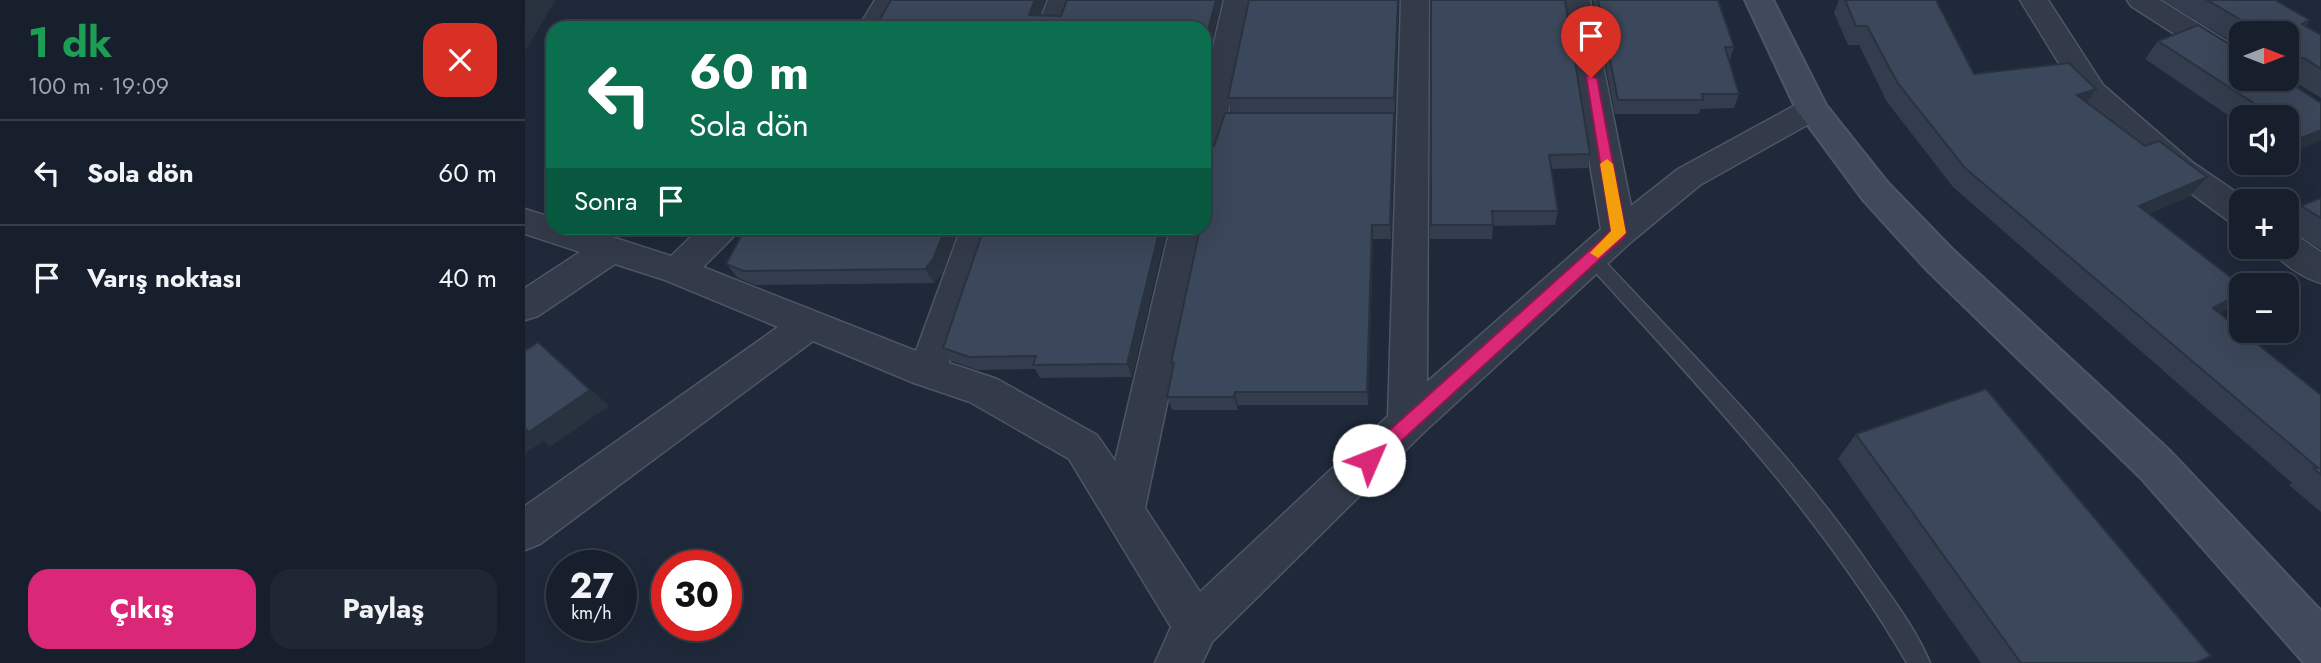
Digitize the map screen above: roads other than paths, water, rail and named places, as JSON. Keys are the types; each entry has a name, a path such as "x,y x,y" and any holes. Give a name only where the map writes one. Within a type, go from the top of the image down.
{"street":[{"path":"877,21 889,0"},
{"path":"1054,21 1062,0"},
{"path":"1213,120 1238,0"},
{"path":"1407,423 1406,120 1415,0"},
{"path":"1576,0 1619,233"},
{"path":"1759,0 1812,109 1875,192 1939,259 2156,465 2321,646"},
{"path":"2034,0 2092,92 2181,170 2229,204"},
{"path":"2141,0 2229,56"},
{"path":"1178,663 1196,626 1407,423 1619,233 1689,177 1812,109"},
{"path":"525,221 546,228"},
{"path":"566,235 677,271 927,372 983,390 1083,447 1196,626"},
{"path":"677,271 714,235"},
{"path":"927,372 976,235"},
{"path":"1124,510 1185,235"},
{"path":"525,306 610,250"},
{"path":"2299,254 2321,270"},
{"path":"525,530 811,323"}],"lane":[{"path":"1592,258 1814,505 1860,566 1919,663"}]}
